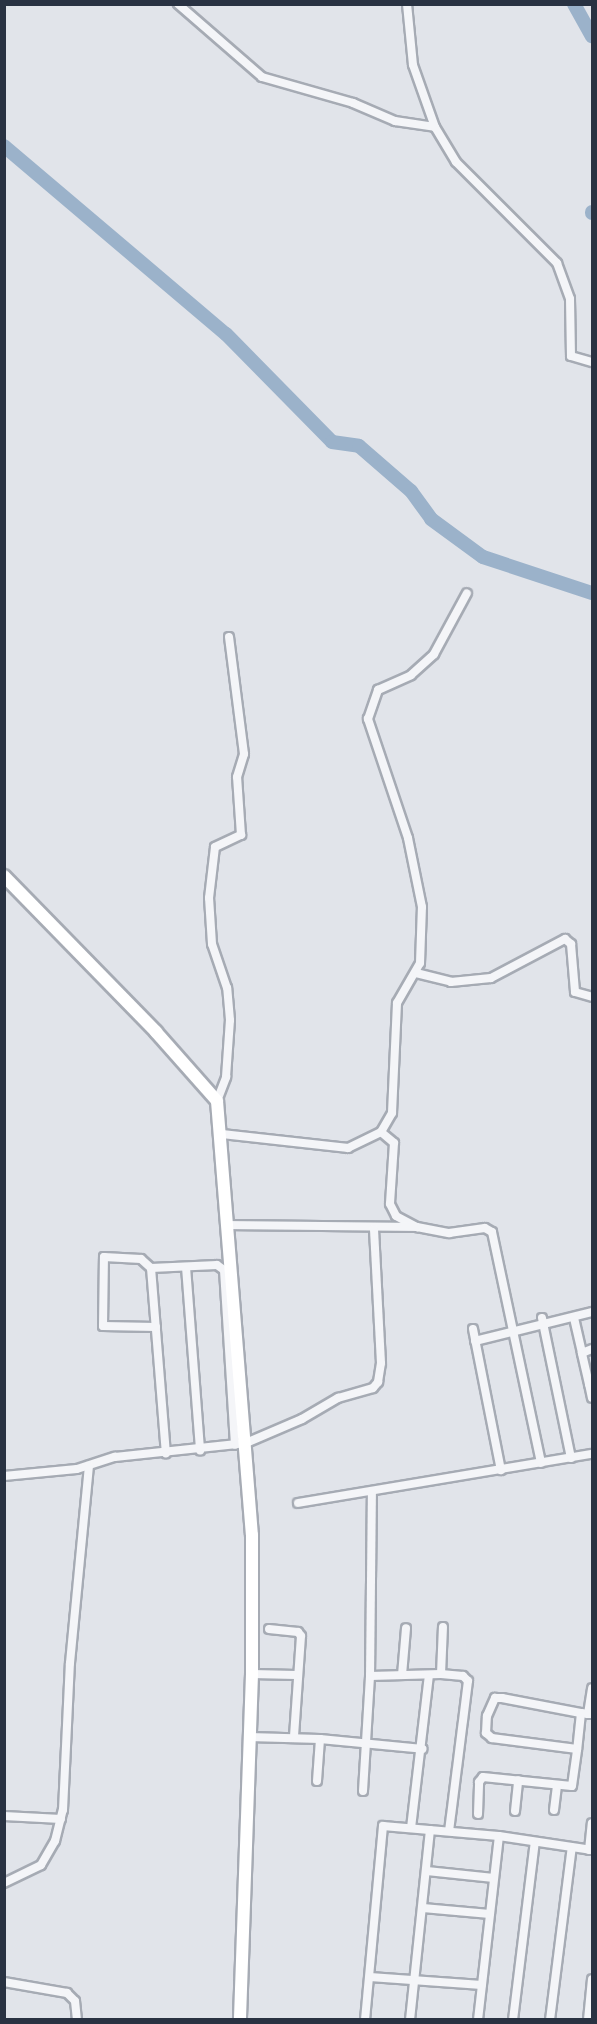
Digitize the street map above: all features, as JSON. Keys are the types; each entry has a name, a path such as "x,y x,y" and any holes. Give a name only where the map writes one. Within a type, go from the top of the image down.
{"street":[{"path":"178,4 262,76 360,106 395,121 435,127"},
{"path":"407,4 413,65 435,127 456,162 556,263 570,299 570,353 580,360 592,362"},
{"path":"222,1134 348,1148 381,1132 396,1102 397,1003 416,972 423,945 419,884 408,838 368,719 378,690 411,675 434,654 467,593"},
{"path":"229,637 244,754 237,777 241,835 214,849 208,907 212,944 227,988 230,1020 226,1077 217,1101 222,1134 240,1444"},
{"path":"4,876 58,936 156,1032 217,1101"},
{"path":"416,972 450,982 491,978 565,939 571,944 575,992 592,997"},
{"path":"381,1132 394,1143 391,1210 417,1227"},
{"path":"228,1225 333,1224 374,1229 417,1227 449,1233 485,1228 492,1232 512,1335 541,1463"},
{"path":"4,1476 89,1466 106,1458 201,1450 240,1444 302,1419 338,1398 373,1388 378,1382 381,1363 374,1229"},
{"path":"156,1327 106,1328 101,1321 104,1257 135,1257 151,1268 217,1265 224,1270 240,1444 252,1534 252,1674 240,2019"},
{"path":"186,1267 201,1450"},
{"path":"151,1268 166,1452"},
{"path":"475,1341 512,1335 542,1322 574,1318 592,1312"},
{"path":"574,1318 591,1383 592,1398"},
{"path":"542,1322 571,1458"},
{"path":"473,1329 501,1470"},
{"path":"582,1353 592,1349"},
{"path":"298,1503 372,1493 592,1454"},
{"path":"4,1883 41,1864 55,1840 61,1819 70,1663 89,1466"},
{"path":"363,1791 370,1676 372,1493"},
{"path":"441,1674 444,1627"},
{"path":"402,1675 406,1628"},
{"path":"269,1629 300,1634 294,1737"},
{"path":"252,1674 296,1675"},
{"path":"370,1676 441,1674 464,1676 468,1681 449,1831"},
{"path":"411,1828 423,1749 429,1675"},
{"path":"478,1814 479,1782 483,1777 572,1786 577,1749 592,1688"},
{"path":"577,1749 492,1738 486,1733 490,1702 502,1698 587,1714"},
{"path":"249,1737 321,1738 423,1749"},
{"path":"318,1781 321,1738"},
{"path":"515,1811 518,1780"},
{"path":"554,1810 556,1785"},
{"path":"4,1816 61,1819"},
{"path":"365,2019 383,1826 499,1836 591,1850 592,1823"},
{"path":"410,2019 430,1830"},
{"path":"478,2019 499,1836"},
{"path":"513,2019 536,1842"},
{"path":"550,2019 572,1847"},
{"path":"427,1871 494,1878"},
{"path":"423,1908 490,1914"},
{"path":"370,1977 482,1985"},
{"path":"588,2019 592,1979"},
{"path":"4,1982 67,1993 75,2001 76,2019"}],"waterway":[{"path":"574,4 592,36"},
{"path":"4,146 226,334 332,442 359,446 411,491 431,519 483,557 592,593"}]}
